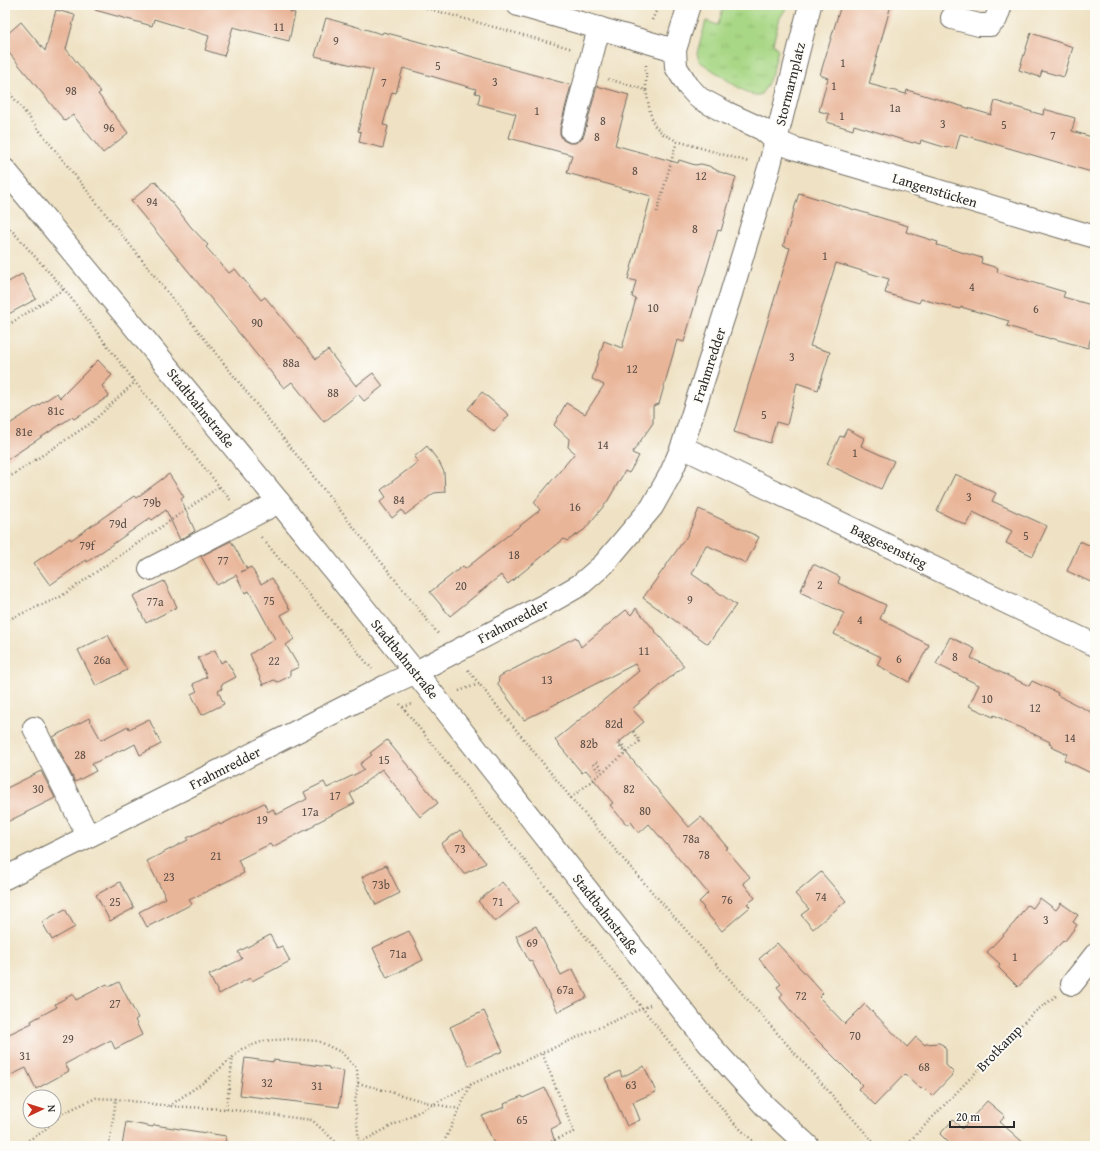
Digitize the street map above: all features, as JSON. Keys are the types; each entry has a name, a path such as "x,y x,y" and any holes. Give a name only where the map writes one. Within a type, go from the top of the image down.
{"street":[{"path":"519,5 675,50"},
{"name":"Stormarnplatz","path":"688,5 675,50 676,67 679,75 699,98 762,129 776,141 810,5"},
{"path":"952,18 985,26 990,25 996,19 1001,5"},
{"path":"572,131 599,28"},
{"name":"Frahmredder","path":"5,878 416,672 551,602 580,585 604,564 652,507 670,475 682,447 730,297 776,141"},
{"name":"Langenstücken","path":"776,141 800,150 1095,237"},
{"name":"Stadtbahnstraße","path":"6,172 279,502 416,672 709,1044 755,1095 808,1146"},
{"name":"Baggesenstieg","path":"682,447 1095,645"},
{"path":"150,569 279,502"},
{"path":"34,728 88,836"},
{"path":"1072,984 1095,955"}],"path":[{"path":"415,5 593,54 596,75 646,90 654,125 663,134 677,141 769,168"},
{"path":"652,19 659,5"},
{"path":"5,87 453,653 570,798 877,1146"},
{"path":"657,212 677,141"},
{"path":"5,327 64,289"},
{"path":"5,480 91,423 135,382"},
{"path":"5,621 60,597 219,487"},
{"path":"570,798 640,741 633,731"},
{"path":"620,742 628,751"},
{"path":"617,744 625,753"},
{"path":"596,762 603,771"},
{"path":"592,764 600,774"},
{"name":"Brotkamp","path":"905,1146 1031,1015 1072,984"},
{"path":"353,1146 472,1084 642,1009 670,994"},
{"path":"168,1106 207,1080 242,1049 264,1041 289,1039 318,1041 341,1052 358,1069 355,1102 359,1143"},
{"path":"540,1146 574,1132 542,1053"},
{"path":"226,1109 233,1056"},
{"path":"358,1082 433,1104 460,1109"},
{"path":"442,1146 472,1084"},
{"path":"18,1146 41,1133 63,1113 96,1098 168,1106 226,1109 312,1120 340,1146"},
{"path":"109,1146 116,1100"}],"green space":[{"path":"724,5 782,5 787,7 780,18 773,43 778,50 773,68 767,85 760,95 752,95 699,61 697,53 706,21 718,25"}],"building":[{"path":"96,5 292,5 290,12 295,13 289,41 233,27 224,56 205,50 209,36 154,19 152,26 95,10"},
{"path":"841,5 891,5 869,84 906,94 907,90 991,115 995,101 1043,115 1044,109 1075,118 1072,131 1095,138 1095,173 960,134 956,149 947,148 921,140 920,144 913,143 854,125 853,130 827,122 829,114 819,111 828,78 820,75"},
{"path":"56,10 75,15 66,49 101,92 98,94 128,133 103,153 73,115 65,121 5,48 5,36 21,22 45,51"},
{"path":"326,18 382,34 383,32 402,37 571,85 560,128 560,134 563,140 569,143 575,143 581,140 584,135 597,86 629,95 615,145 678,163 679,160 695,165 701,164 709,166 720,172 736,177 721,231 718,230 684,342 677,340 659,404 653,406 653,423 632,453 639,456 629,473 625,471 607,502 584,530 567,541 564,539 508,584 501,575 450,616 430,592 463,566 465,569 540,510 534,502 575,453 568,447 569,439 554,425 566,403 585,414 604,385 592,379 604,341 622,348 636,299 632,297 636,281 628,279 651,196 567,173 572,155 509,138 516,114 478,104 480,94 475,93 476,89 403,68 396,93 392,92 383,125 388,126 383,148 359,142 361,132 358,131 373,70 315,56"},
{"path":"1031,33 1073,47 1064,77 1042,71 1040,77 1019,70"},
{"path":"155,181 191,227 208,245 206,247 229,273 235,269 261,300 265,297 316,359 328,350 356,386 373,373 383,386 364,401 358,394 324,422 292,382 284,388 131,201"},
{"path":"799,193 908,226 906,232 938,242 937,245 982,258 981,263 998,268 997,272 1065,292 1063,297 1095,306 1095,338 1091,337 1088,348 1007,326 1009,321 961,307 960,309 921,299 919,303 885,293 889,279 836,263 810,346 830,352 818,390 797,383 787,425 776,422 770,443 734,432 790,248 783,246"},
{"path":"22,274 36,299 5,316 5,284"},
{"path":"98,360 112,375 102,386 109,396 74,419 72,417 5,461 5,427 57,393 60,398"},
{"path":"482,392 509,415 494,432 468,409"},
{"path":"847,429 864,438 861,446 894,461 881,489 827,464 840,436 843,437"},
{"path":"427,446 439,462 444,472 445,492 434,493 405,515 402,510 392,518 380,502 386,497 381,490 418,462 414,457"},
{"path":"169,474 184,497 181,499 195,531 180,540 166,510 152,520 150,518 87,562 86,560 50,585 34,563 70,538 71,540 134,496 136,498"},
{"path":"955,474 996,493 992,501 1047,526 1033,556 1006,543 1012,531 973,512 966,525 937,511"},
{"path":"699,509 759,537 746,563 706,545 692,574 736,605 708,644 643,598 687,536"},
{"path":"231,541 247,569 251,567 261,584 272,578 290,610 281,615 294,639 286,645 299,667 290,671 290,676 278,682 274,680 263,685 250,654 275,639 249,591 245,593 236,575 217,585 201,556"},
{"path":"1080,541 1095,548 1095,584 1067,571"},
{"path":"813,564 840,577 838,583 886,605 880,619 929,645 909,682 877,665 881,657 834,634 844,613 800,592"},
{"path":"164,581 177,607 146,623 133,596"},
{"path":"636,608 684,666 632,709 644,722 618,743 689,827 701,817 728,848 726,849 750,877 743,883 755,898 747,904 750,907 722,931 703,909 704,908 699,902 708,893 649,824 639,833 631,822 627,825 610,805 613,803 586,770 582,773 555,740 639,671 635,664 524,720 498,685 499,677 502,675 576,637 581,647 626,610 631,615"},
{"path":"108,635 127,670 96,686 78,650"},
{"path":"950,637 975,649 971,658 1029,686 1032,681 1058,693 1057,695 1095,714 1095,775 1064,760 1067,754 1051,747 1052,745 1049,744 1050,742 994,715 993,717 969,706 979,685 936,664"},
{"path":"215,650 221,663 226,660 236,677 221,685 222,689 218,691 224,704 202,715 191,694 197,691 193,684 207,677 198,658"},
{"path":"89,718 101,740 128,726 129,729 149,719 161,744 140,755 135,744 124,750 123,749 92,764 96,771 75,782 53,737"},
{"path":"387,740 438,803 420,817 382,769 350,794 355,803 272,847 270,844 238,860 244,873 189,900 192,904 147,927 139,912 166,898 147,861 188,840 187,838 219,823 220,825 264,803 268,812 273,809 276,815 307,799 304,792 324,782 327,788 364,770 360,764 372,755 370,753"},
{"path":"41,771 55,798 5,823 5,789"},
{"path":"460,830 486,863 464,874 441,844"},
{"path":"386,865 400,893 376,905 362,877"},
{"path":"821,872 846,901 813,929 801,915 809,909 795,894"},
{"path":"120,882 134,908 110,921 96,895"},
{"path":"502,882 519,902 495,922 478,901"},
{"path":"1040,898 1056,910 1061,903 1078,915 1073,922 1077,925 1064,942 1063,941 1018,987 998,967 1000,964 987,952 1015,922 1027,905 1033,908"},
{"path":"65,909 75,927 52,940 42,922"},
{"path":"536,926 561,975 573,969 587,997 558,1012 531,960 529,961 516,936"},
{"path":"409,931 423,960 387,978 373,948"},
{"path":"270,935 277,948 282,946 290,961 252,981 250,978 219,994 209,975 242,959 238,952"},
{"path":"777,943 823,993 819,997 845,1024 865,1004 907,1047 916,1037 925,1045 939,1043 943,1045 946,1050 946,1065 954,1073 932,1096 923,1087 921,1089 905,1074 875,1105 858,1089 862,1085 808,1031 780,998 783,994 777,987 781,984 759,959"},
{"path":"119,982 138,1018 135,1020 142,1035 115,1049 111,1040 65,1064 69,1071 36,1089 26,1068 11,1075 5,1063 5,1036 32,1023 31,1021 57,1007 55,1004 73,994 76,1000 107,984 109,987"},
{"path":"484,1011 503,1051 469,1066 450,1027"},
{"path":"245,1058 329,1067 329,1069 344,1071 339,1107 240,1095"},
{"path":"644,1066 656,1092 633,1102 640,1120 627,1126 605,1078 620,1071 622,1077"},
{"path":"545,1088 561,1124 551,1129 556,1146 495,1146 482,1116 505,1107 504,1104 522,1096 523,1098"},
{"path":"987,1101 1005,1116 1000,1122 1027,1146 946,1146 949,1143 940,1134 953,1120 962,1129"},
{"path":"126,1122 153,1127 154,1125 226,1136 225,1146 122,1146"}]}
